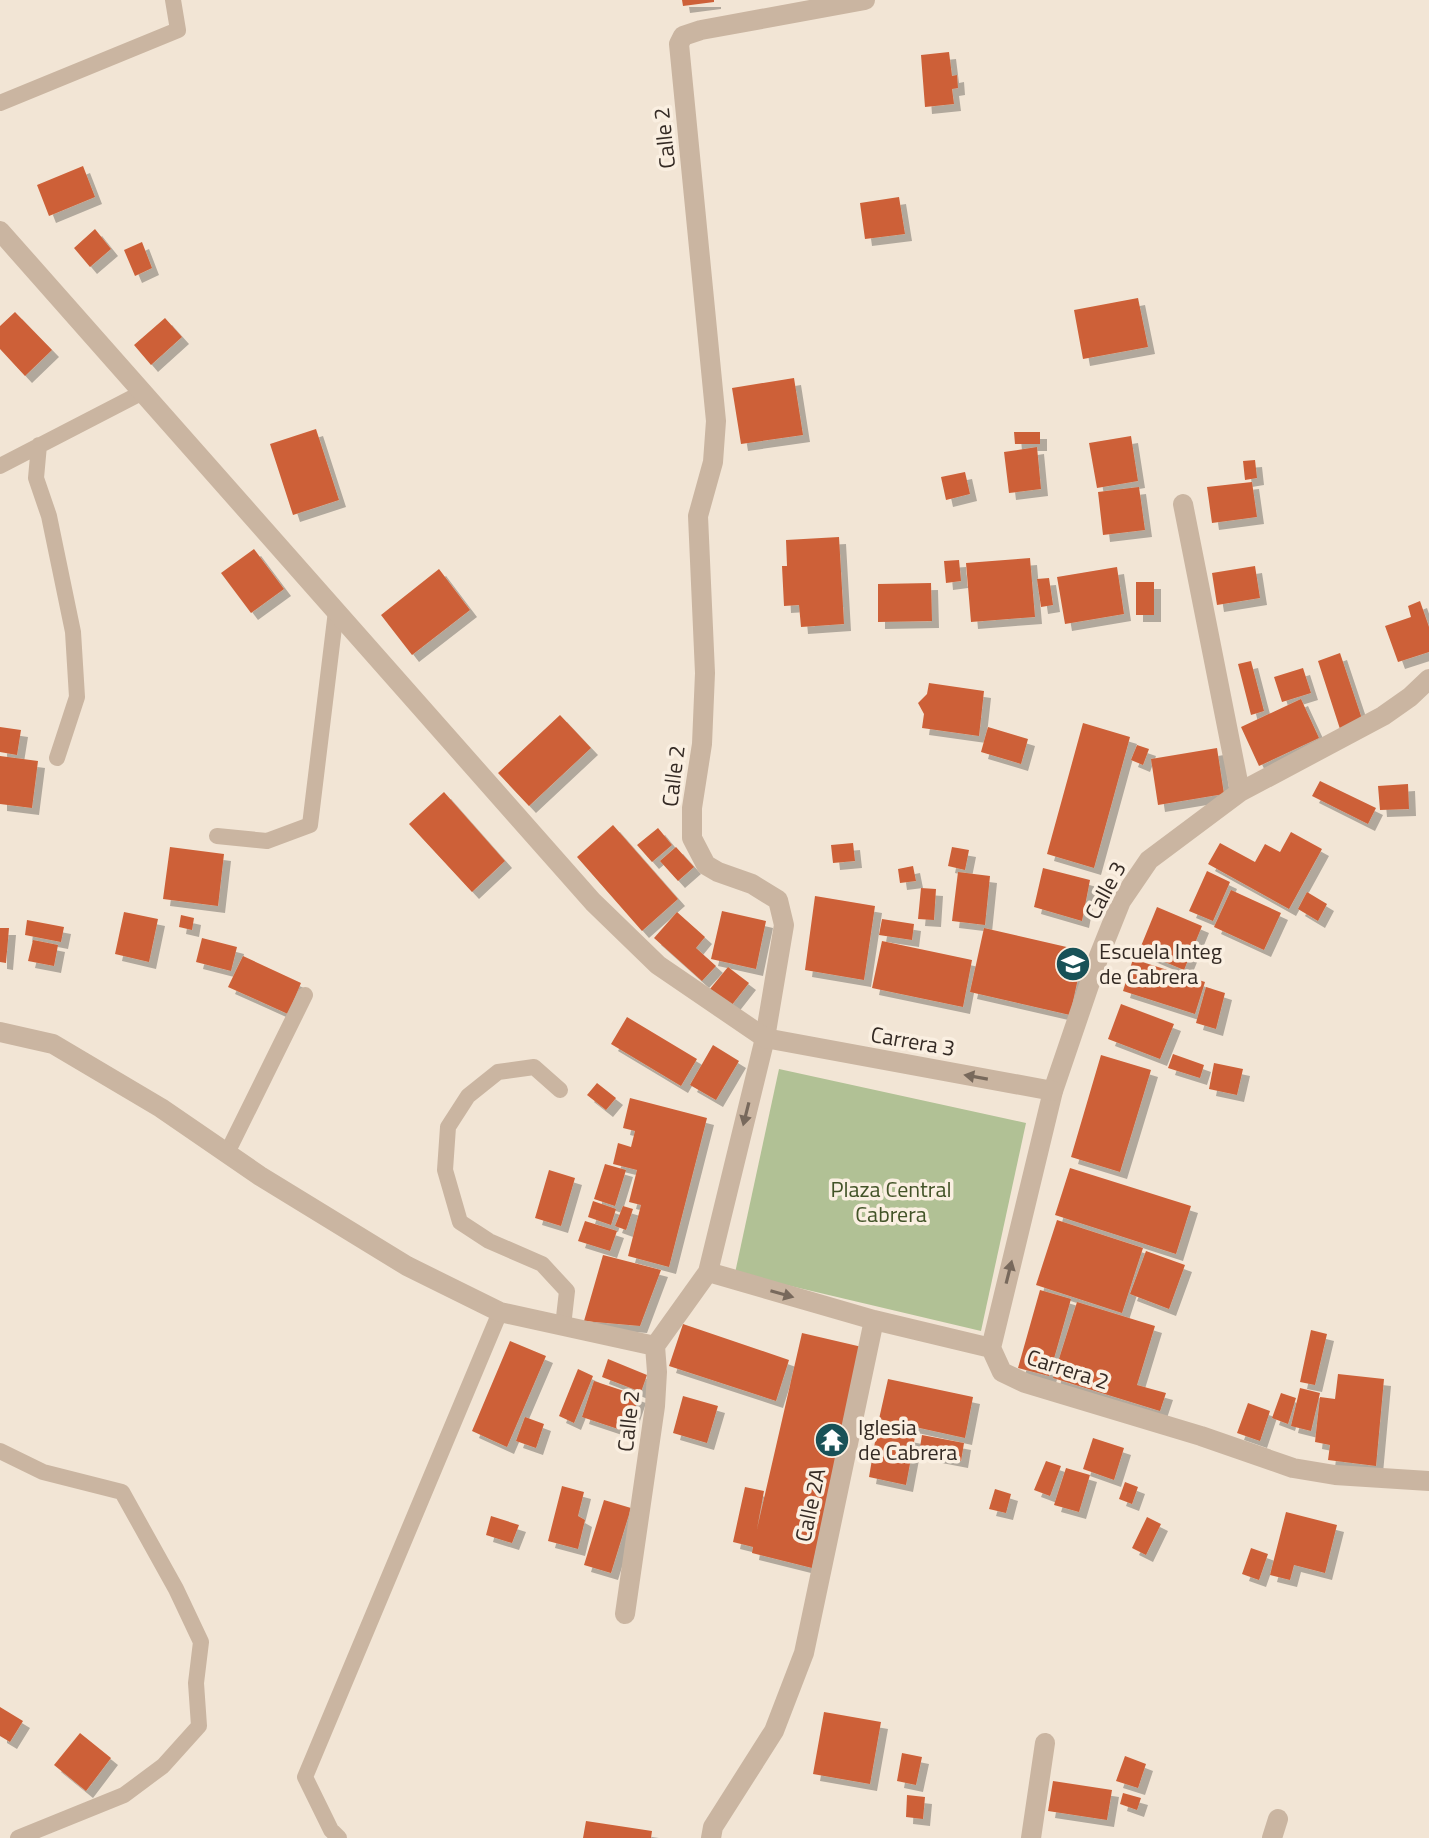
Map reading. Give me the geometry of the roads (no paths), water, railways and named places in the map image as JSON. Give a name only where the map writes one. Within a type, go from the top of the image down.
[{"type":"street","name":"Calle 2","points":[[625,1614],[655,1406],[655,1346],[708,1272],[765,1038],[784,925],[778,900],[752,884],[706,865],[692,838],[692,808],[702,744],[705,673],[698,516],[713,462],[716,421],[679,44],[683,36],[701,30],[865,0]]},
{"type":"street","points":[[0,231],[593,902],[658,965],[765,1038]]},
{"type":"street","points":[[1183,504],[1240,792]]},
{"type":"street","name":"Calle 3","points":[[991,1348],[1053,1091],[1121,901],[1149,860],[1240,792],[1383,716],[1429,679]]},
{"type":"street","points":[[0,1032],[53,1044],[161,1108],[407,1266],[500,1312],[655,1346]]},
{"type":"street","name":"Carrera 3","points":[[765,1038],[1053,1091]]},
{"type":"street","points":[[708,1272],[874,1320],[991,1348]]},
{"type":"street","name":"Calle 2A","points":[[711,1838],[713,1827],[774,1731],[804,1653],[874,1320]]},
{"type":"street","name":"Carrera 2","points":[[991,1348],[1002,1372],[1025,1383],[1201,1436],[1293,1468],[1335,1475],[1429,1481]]},
{"type":"street","points":[[1031,1838],[1045,1743]]},
{"type":"lane","points":[[0,103],[178,30],[173,0]]},
{"type":"lane","points":[[0,466],[143,392]]},
{"type":"lane","points":[[39,445],[36,478],[49,516],[73,632],[77,697],[57,758]]},
{"type":"lane","points":[[217,836],[267,841],[310,825],[336,611]]},
{"type":"lane","points":[[227,1153],[305,995]]},
{"type":"lane","points":[[560,1090],[534,1067],[498,1072],[468,1096],[448,1127],[445,1170],[460,1222],[489,1241],[542,1264],[567,1291],[563,1326]]},
{"type":"lane","points":[[339,1838],[331,1830],[305,1777],[500,1312]]},
{"type":"lane","points":[[0,1451],[43,1472],[122,1492],[176,1589],[201,1642],[196,1683],[199,1726],[163,1766],[124,1795],[18,1838]]},
{"type":"place","name":"Escuela Integ de Cabrera","points":[[1073,964]]},
{"type":"place","name":"Iglesia de Cabrera","points":[[832,1440]]},
{"type":"park label","name":"Plaza Central Cabrera","points":[[891,1202]]}]
